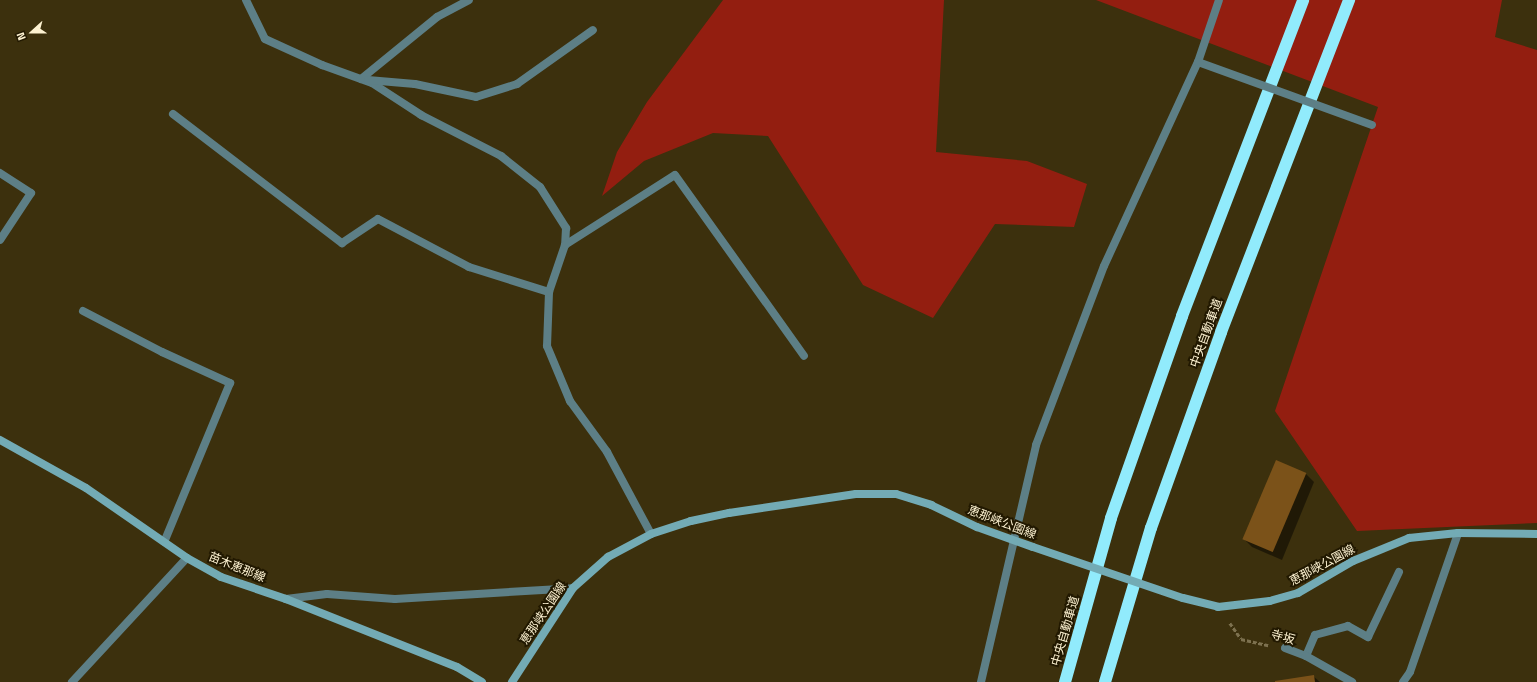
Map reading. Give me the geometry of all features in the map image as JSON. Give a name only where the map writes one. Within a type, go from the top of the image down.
[{"type":"highway","name":"中央自動車道","points":[[1064,682],[1122,488],[1182,316],[1303,0]]},
{"type":"highway","name":"中央自動車道","points":[[1105,682],[1151,528],[1215,347],[1349,0]]},
{"type":"main road","name":"苗木恵那線","points":[[0,440],[86,488],[187,558],[221,577],[286,599],[457,667],[482,682]]},
{"type":"main road","name":"恵那峡公園線","points":[[512,682],[573,588],[608,557],[651,534],[729,512],[856,494],[896,494],[931,505],[977,527],[1033,547],[1183,598],[1218,607],[1270,601],[1291,595],[1319,582],[1353,561],[1390,544],[1409,538],[1458,533],[1537,534]]},
{"type":"street","points":[[246,0],[265,39],[322,65],[372,83],[421,115],[501,156],[540,187],[566,228],[565,245],[549,292],[547,346],[570,401],[607,452],[651,534]]},
{"type":"street","points":[[361,79],[437,17],[469,0]]},
{"type":"street","points":[[981,682],[1036,445],[1104,266],[1198,62],[1220,0]]},
{"type":"street","points":[[361,79],[415,84],[476,96],[517,84],[592,30]]},
{"type":"street","points":[[1198,62],[1372,125]]},
{"type":"street","points":[[173,114],[342,243],[378,219],[469,267],[549,292]]},
{"type":"street","points":[[0,173],[31,193],[0,240]]},
{"type":"street","points":[[565,245],[675,175],[804,356]]},
{"type":"street","points":[[83,311],[162,352],[230,383],[164,542]]},
{"type":"street","points":[[1403,682],[1410,672],[1458,533]]},
{"type":"street","points":[[72,682],[187,558]]},
{"type":"street","points":[[1306,656],[1316,635],[1348,626],[1368,637],[1399,572]]},
{"type":"street","points":[[286,599],[327,594],[396,599],[573,588]]},
{"type":"street","name":"寺坂","points":[[1285,648],[1306,656],[1352,682]]},
{"type":"path","name":"寺坂","points":[[1218,607],[1241,639],[1285,648]]},
{"type":"shaded area","points":[[723,0],[944,0],[936,152],[1027,161],[1087,184],[1074,227],[995,224],[933,318],[863,285],[768,136],[713,133],[644,161],[602,196],[617,152],[647,102]]},
{"type":"shaded area","points":[[1096,0],[1502,0],[1495,37],[1537,50],[1537,523],[1357,531],[1275,411],[1378,107]]},
{"type":"building","points":[[1276,460],[1306,473],[1273,552],[1242,539]]},
{"type":"building","points":[[1314,675],[1315,682],[1275,682],[1275,681]]}]
